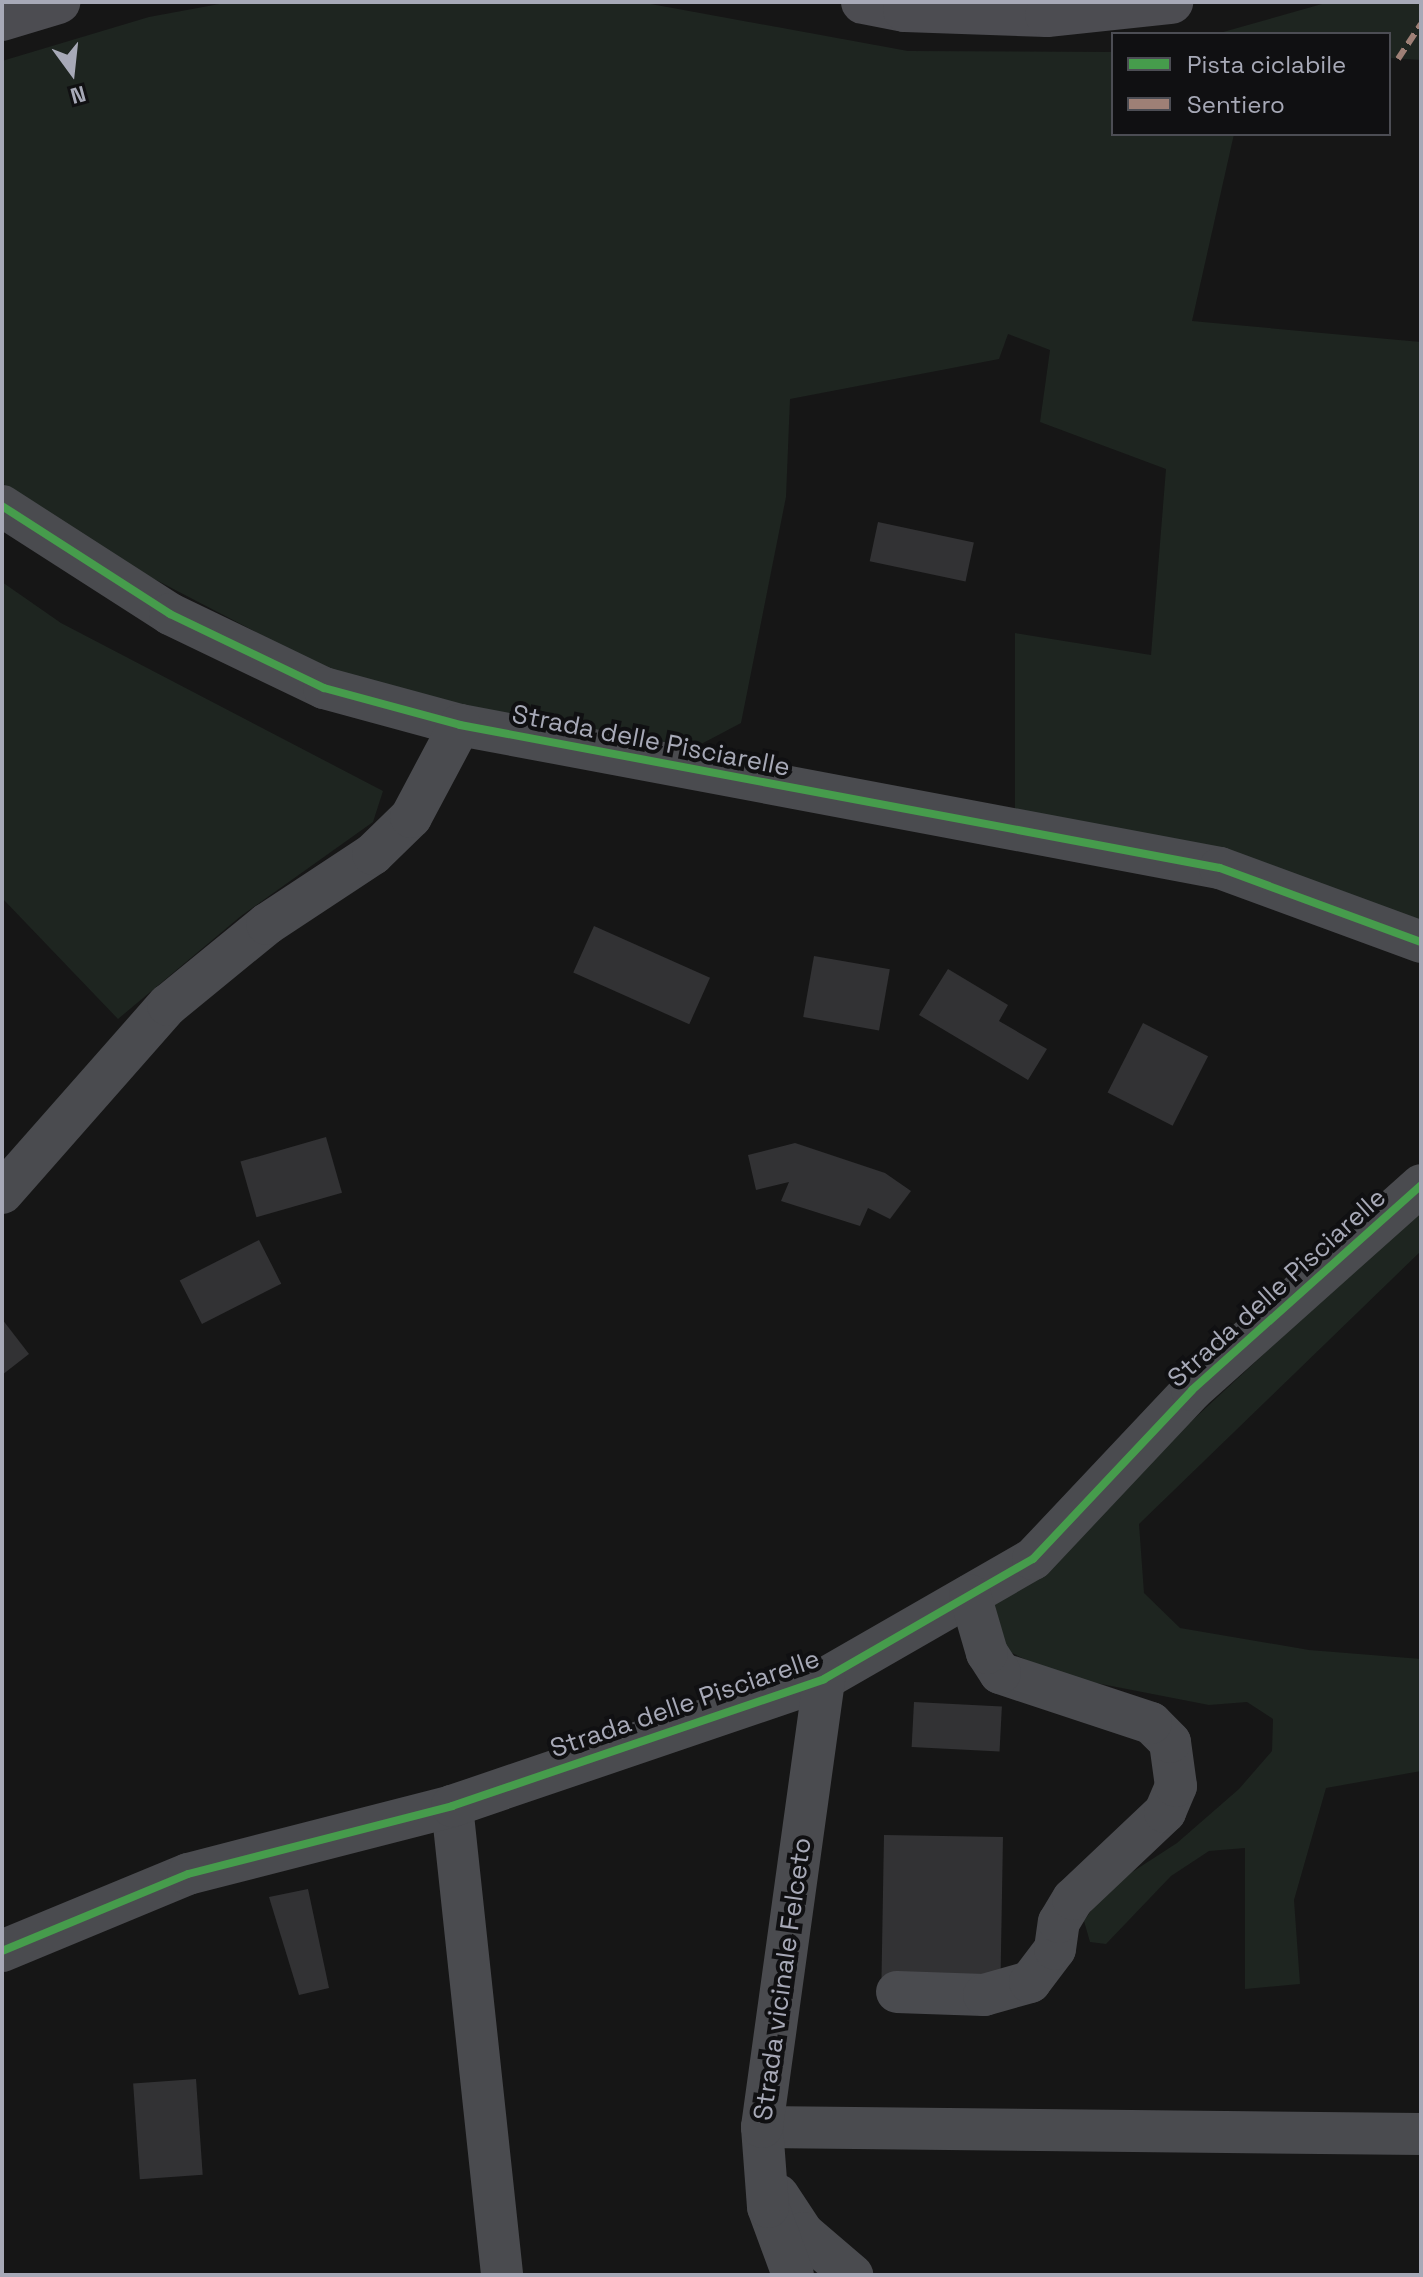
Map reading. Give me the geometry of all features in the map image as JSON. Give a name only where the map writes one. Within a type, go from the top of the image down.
[{"type":"main road","points":[[2,19],[58,2]]},
{"type":"main road","points":[[863,2],[905,10],[1047,15],[1171,2]]},
{"type":"street","name":"Strada delle Pisciarelle","points":[[2,506],[170,614],[324,688],[460,725],[1220,868],[1421,942]]},
{"type":"street","points":[[2,1193],[168,1005],[267,924],[373,854],[411,817],[460,725]]},
{"type":"street","name":"Strada delle Pisciarelle","points":[[2,1951],[188,1874],[452,1806],[824,1679],[1033,1559],[1192,1390],[1421,1185]]},
{"type":"street","points":[[897,1992],[984,1995],[1030,1982],[1055,1949],[1059,1922],[1073,1899],[1165,1812],[1176,1786],[1170,1742],[1151,1723],[1000,1673],[987,1653],[970,1595]]},
{"type":"street","name":"Strada vicinale Felceto","points":[[793,2275],[762,2171],[762,2127],[824,1679]]},
{"type":"street","points":[[452,1806],[502,2275]]},
{"type":"street","points":[[762,2127],[1421,2134]]},
{"type":"street","points":[[762,2171],[803,2233],[852,2275]]},
{"type":"shaded area","points":[[230,2],[640,2],[908,51],[1111,52],[1111,136],[1234,136],[1192,321],[1421,342],[1421,930],[1015,813],[1015,633],[1151,655],[1166,469],[1040,422],[1050,350],[1008,334],[999,359],[790,399],[786,497],[741,723],[688,751],[350,681],[135,569],[2,483],[2,61],[149,17]]},
{"type":"shaded area","points":[[1329,2],[1421,2],[1421,60],[1391,58],[1391,32],[1223,32]]},
{"type":"shaded area","points":[[2,582],[61,623],[383,791],[373,822],[241,916],[118,1019],[2,898]]},
{"type":"shaded area","points":[[1421,1208],[1421,1251],[1139,1524],[1144,1593],[1180,1628],[1309,1650],[1421,1659],[1421,1771],[1326,1788],[1294,1900],[1300,1984],[1245,1989],[1245,1848],[1209,1851],[1171,1876],[1106,1944],[1090,1942],[1084,1921],[1106,1889],[1177,1843],[1239,1789],[1272,1751],[1273,1719],[1247,1702],[1209,1705],[1060,1676],[1010,1652],[980,1602],[1168,1443]]},
{"type":"building","points":[[878,522],[974,542],[966,582],[870,561]]},
{"type":"building","points":[[594,926],[710,978],[689,1024],[573,973]]},
{"type":"building","points":[[814,956],[890,969],[879,1030],[803,1017]]},
{"type":"building","points":[[948,969],[1008,1005],[999,1021],[1047,1049],[1028,1080],[919,1015]]},
{"type":"building","points":[[1143,1023],[1208,1056],[1173,1126],[1108,1092]]},
{"type":"building","points":[[326,1137],[342,1193],[256,1217],[240,1162]]},
{"type":"building","points":[[795,1143],[885,1173],[911,1191],[890,1219],[868,1208],[860,1226],[781,1201],[789,1182],[756,1190],[748,1155]]},
{"type":"building","points":[[259,1240],[281,1284],[202,1324],[180,1280]]},
{"type":"building","points":[[2,1319],[29,1354],[2,1375]]},
{"type":"building","points":[[914,1702],[1002,1707],[1000,1752],[912,1747]]},
{"type":"building","points":[[884,1835],[1003,1837],[1000,1980],[882,1978]]},
{"type":"building","points":[[308,1889],[329,1988],[299,1995],[269,1897]]},
{"type":"building","points":[[196,2079],[203,2175],[140,2179],[133,2083]]},
{"type":"marked path","points":[[1398,59],[1421,24]]},
{"type":"cycle path","points":[[2,506],[170,614],[324,688],[460,725],[1220,868],[1421,942]]},
{"type":"cycle path","points":[[2,1951],[188,1874],[452,1806],[824,1679],[1033,1559],[1192,1390],[1421,1185]]}]
